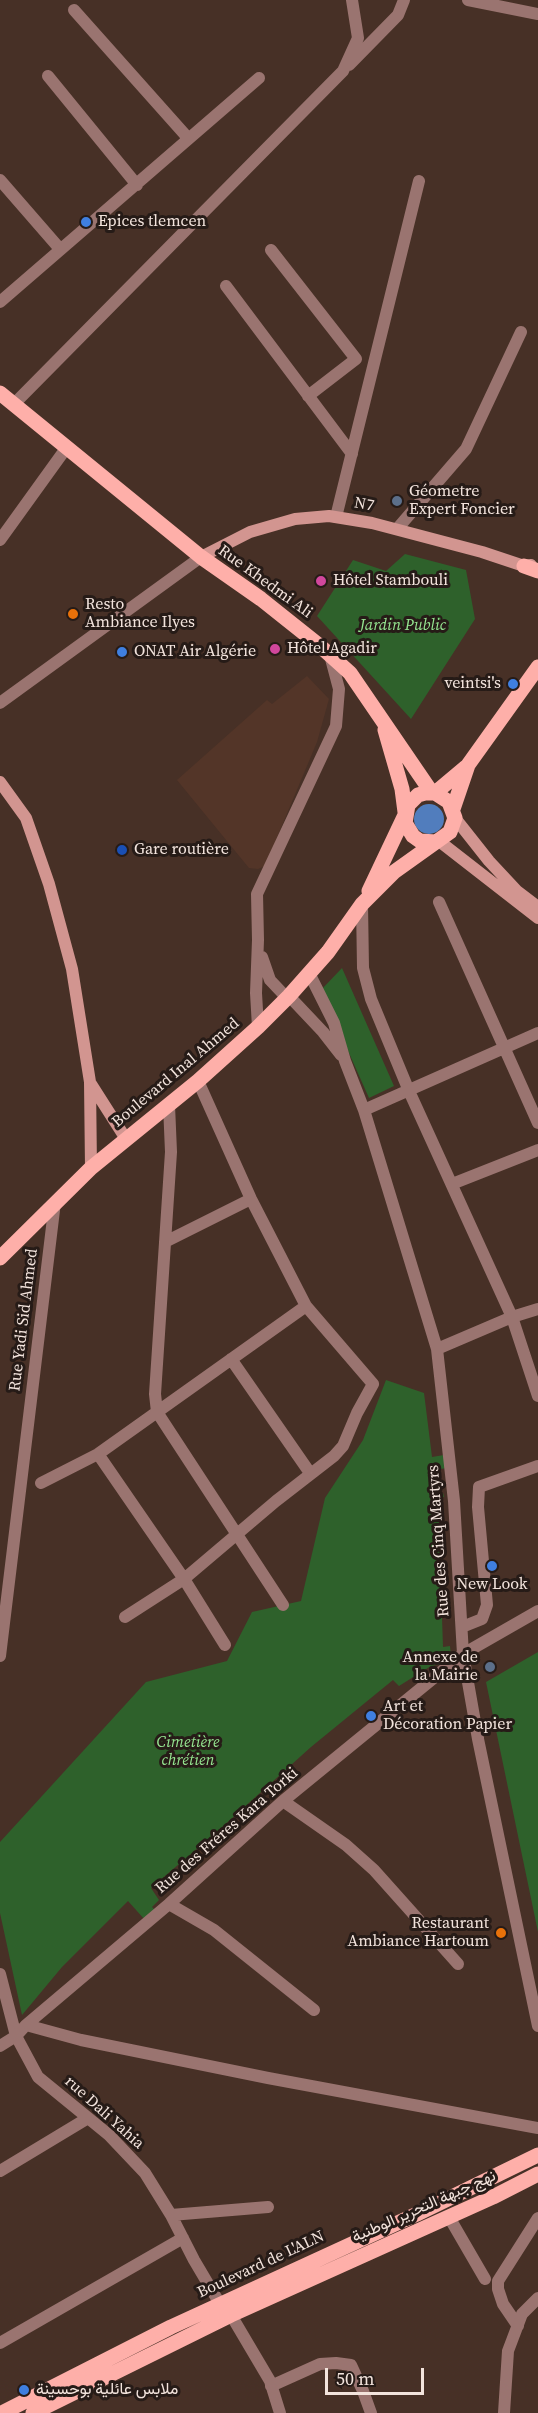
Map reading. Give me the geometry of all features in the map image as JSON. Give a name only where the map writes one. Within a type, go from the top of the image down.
[{"type":"main road","name":"Rue Khedmi Ali","points":[[0,393],[201,557],[261,599],[350,673],[434,793]]},
{"type":"main road","name":"N7","points":[[201,557],[250,532],[295,519],[336,517],[397,530],[535,567]]},
{"type":"main road","points":[[434,793],[468,765],[538,668]]},
{"type":"main road","name":"Rue Khedmi Ali","points":[[380,716],[402,789],[405,813]]},
{"type":"main road","points":[[362,904],[394,872],[450,832],[468,765]]},
{"type":"main road","points":[[0,782],[26,818],[49,884],[72,969],[90,1082],[92,1168]]},
{"type":"main road","points":[[362,904],[412,799],[425,793],[434,793],[443,796],[489,861],[517,891],[538,907]]},
{"type":"main road","points":[[405,813],[405,823],[413,836],[420,841],[437,841],[538,918]]},
{"type":"main road","name":"Boulevard Inal Ahmed","points":[[0,1258],[92,1168],[198,1081],[258,1027],[309,973],[362,904]]},
{"type":"main road","points":[[90,1082],[126,1139]]},
{"type":"main road","name":"Boulevard de L'ALN","points":[[2,2413],[220,2304],[417,2214],[538,2155]]},
{"type":"main road","name":"نهج جبهة التحرير الوطنية","points":[[33,2413],[231,2315],[449,2217],[538,2174]]},
{"type":"street","points":[[343,71],[358,38],[352,0]]},
{"type":"street","points":[[14,404],[398,15],[404,0]]},
{"type":"street","points":[[468,0],[538,14]]},
{"type":"street","points":[[74,9],[188,138]]},
{"type":"street","points":[[48,76],[136,185]]},
{"type":"street","points":[[0,302],[259,78]]},
{"type":"street","points":[[0,180],[60,249]]},
{"type":"street","points":[[336,517],[419,181]]},
{"type":"street","points":[[271,250],[356,360],[374,364]]},
{"type":"street","points":[[226,286],[352,454]]},
{"type":"street","points":[[397,530],[466,449],[521,332]]},
{"type":"street","points":[[308,396],[356,360]]},
{"type":"street","points":[[0,540],[67,447]]},
{"type":"street","points":[[0,703],[201,557]]},
{"type":"street","points":[[258,1027],[257,894],[336,726],[339,689],[330,655]]},
{"type":"street","points":[[439,903],[502,1048],[538,1123]]},
{"type":"street","points":[[362,904],[363,968],[367,988],[409,1091],[512,1317],[538,1396]]},
{"type":"street","points":[[258,940],[267,975],[274,986],[316,1024],[345,1061]]},
{"type":"street","points":[[309,973],[334,1023],[345,1061]]},
{"type":"street","points":[[364,1110],[538,1033]]},
{"type":"street","name":"Rue des Cinq Martyrs","points":[[345,1061],[364,1110],[437,1349],[454,1501],[463,1654],[538,2026]]},
{"type":"street","points":[[125,1617],[184,1579],[310,1473],[334,1456],[343,1446],[373,1384],[306,1306],[251,1198],[198,1081]]},
{"type":"street","points":[[169,1105],[171,1152],[154,1394],[157,1412],[283,1605]]},
{"type":"street","points":[[452,1184],[538,1150]]},
{"type":"street","points":[[165,1242],[251,1198]]},
{"type":"street","name":"Rue Yadi Sid Ahmed","points":[[0,1656],[56,1202]]},
{"type":"street","points":[[41,1483],[98,1455],[306,1306]]},
{"type":"street","points":[[437,1349],[512,1317],[538,1309]]},
{"type":"street","points":[[231,1359],[310,1473]]},
{"type":"street","points":[[98,1455],[184,1579],[225,1645]]},
{"type":"street","points":[[462,1627],[482,1619],[487,1605],[478,1507],[479,1487],[538,1466]]},
{"type":"street","name":"Rue des Fréres Kara Torki","points":[[0,2046],[16,2036],[169,1904],[283,1801],[463,1654],[538,1611]]},
{"type":"street","points":[[283,1801],[346,1845],[374,1870],[458,1964]]},
{"type":"street","points":[[169,1904],[214,1930],[314,2010]]},
{"type":"street","name":"rue Dali Yahia","points":[[0,1974],[16,2036],[38,2077],[109,2135],[145,2173],[220,2304],[231,2315],[271,2386],[280,2413]]},
{"type":"street","points":[[26,2025],[81,2040],[256,2076],[538,2128]]},
{"type":"street","points":[[0,2171],[88,2118]]},
{"type":"street","points":[[171,2215],[268,2207]]},
{"type":"street","points":[[449,2217],[485,2279]]},
{"type":"street","points":[[518,2326],[503,2304],[498,2281],[538,2218]]},
{"type":"street","points":[[0,2343],[183,2238]]},
{"type":"street","points":[[504,2413],[508,2351],[522,2314],[538,2298]]},
{"type":"street","points":[[271,2386],[320,2364],[336,2363],[351,2366],[371,2413]]},
{"type":"shaded area","points":[[307,676],[329,699],[317,742],[265,866],[258,869],[249,868],[177,780],[267,700],[272,704]]},
{"type":"green space","name":"Jardin Public","points":[[405,554],[466,570],[475,619],[411,719],[317,616],[353,560],[386,571]]},
{"type":"green space","points":[[342,968],[394,1086],[369,1098],[321,990]]},
{"type":"green space","name":"Cimetière chrétien","points":[[386,1380],[424,1393],[432,1457],[444,1455],[447,1468],[434,1470],[437,1493],[443,1493],[444,1497],[438,1498],[443,1647],[450,1646],[451,1657],[441,1664],[431,1666],[399,1686],[393,1680],[311,1747],[151,1888],[159,1900],[152,1907],[156,1911],[145,1920],[128,1901],[62,1967],[22,2015],[0,1913],[0,1842],[146,1682],[227,1661],[252,1612],[301,1601],[325,1498],[363,1440]]},
{"type":"green space","points":[[538,1652],[538,1932],[486,1682]]},
{"type":"water","points":[[429,804],[440,808],[444,819],[440,830],[429,834],[418,830],[414,819],[418,808]]},
{"type":"place","name":"Epices tlemcen","points":[[86,222]]},
{"type":"place","name":"Géometre Expert Foncier","points":[[397,501]]},
{"type":"place","name":"Hôtel Stambouli","points":[[321,581]]},
{"type":"place","name":"Resto Ambiance Ilyes","points":[[73,614]]},
{"type":"place","name":"Hôtel Agadir","points":[[275,649]]},
{"type":"place","name":"ONAT Air Algérie","points":[[122,652]]},
{"type":"place","name":"veintsi's","points":[[513,684]]},
{"type":"place","name":"Gare routière","points":[[122,850]]},
{"type":"place","name":"New Look","points":[[492,1566]]},
{"type":"place","name":"Annexe de la Mairie","points":[[490,1667]]},
{"type":"place","name":"Art et Décoration Papier","points":[[371,1716]]},
{"type":"place","name":"Restaurant Ambiance Hartoum","points":[[501,1933]]},
{"type":"place","name":"ملابس عائلية بوحسينة","points":[[24,2390]]}]
